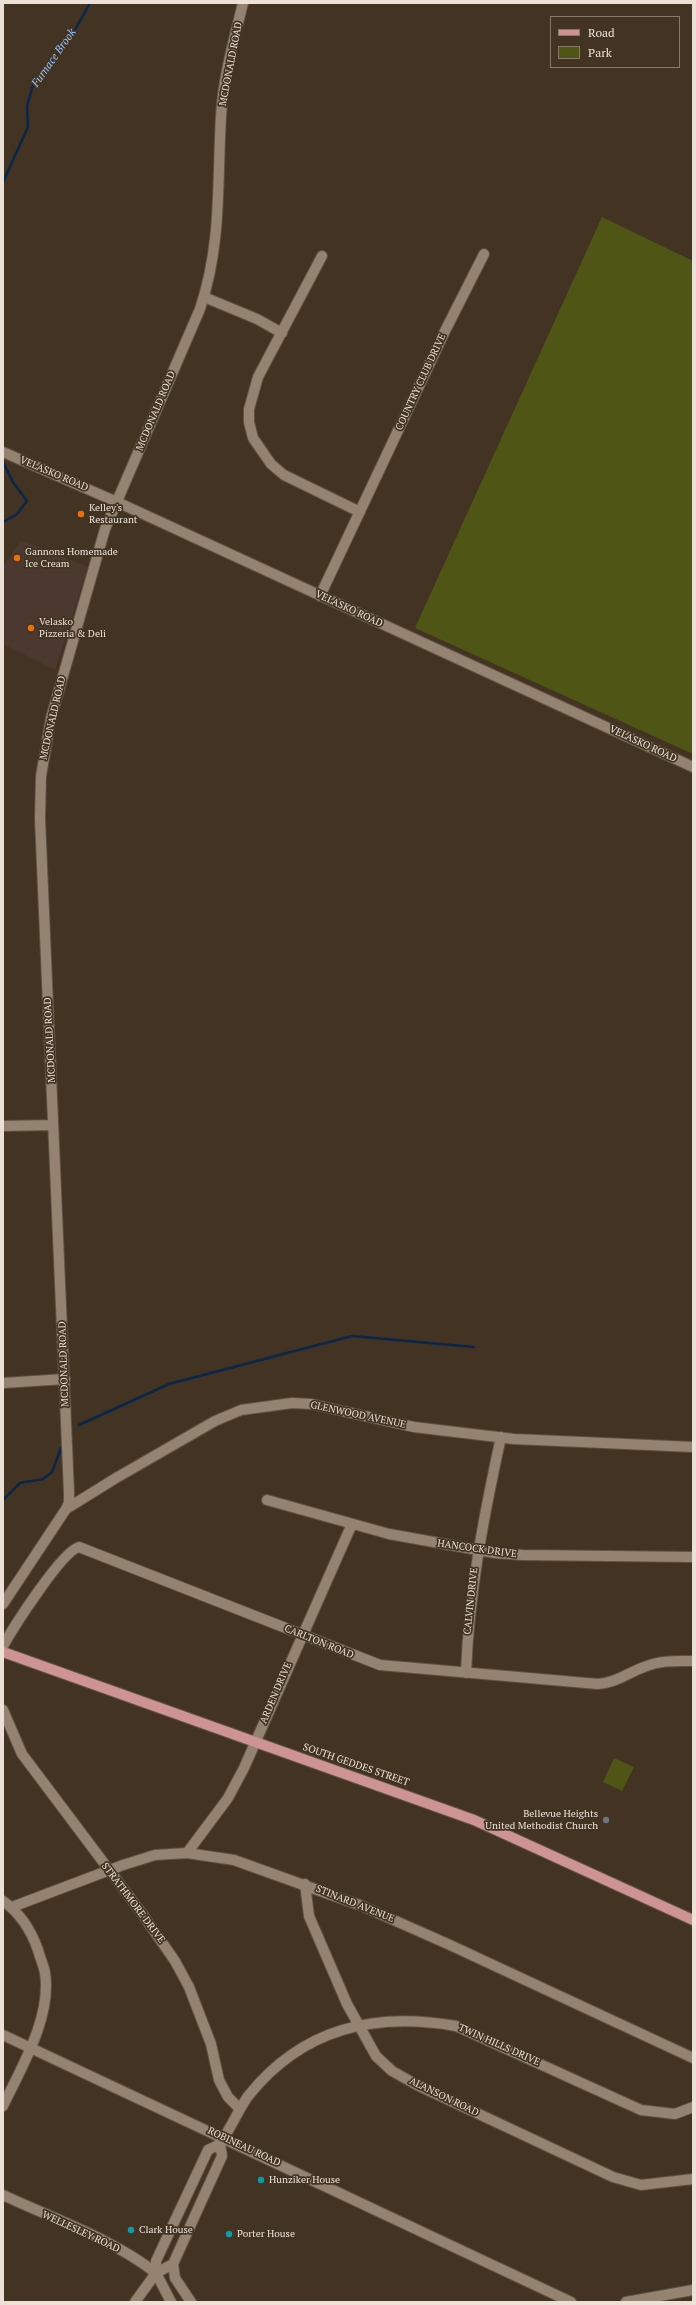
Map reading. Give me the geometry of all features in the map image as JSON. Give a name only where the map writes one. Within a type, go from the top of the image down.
[{"type":"main road","name":"SOUTH GEDDES STREET","points":[[3,1652],[474,1820],[693,1920]]},
{"type":"street","name":"MCDONALD ROAD","points":[[66,1509],[69,1503],[69,1492],[40,819],[41,776],[51,718],[68,653],[105,529],[204,297],[214,261],[224,91],[243,3]]},
{"type":"street","name":"COUNTRY CLUB DRIVE","points":[[320,596],[445,331],[484,254]]},
{"type":"street","points":[[322,256],[258,377],[252,393],[249,409],[249,422],[254,438],[271,464],[284,475],[360,512]]},
{"type":"street","points":[[204,297],[257,319],[282,333]]},
{"type":"street","name":"VELASKO ROAD","points":[[3,452],[117,502],[693,767]]},
{"type":"street","points":[[3,1126],[53,1125]]},
{"type":"street","points":[[3,1383],[65,1379]]},
{"type":"street","name":"GLENWOOD AVENUE","points":[[3,1604],[66,1509],[214,1421],[241,1410],[292,1402],[311,1404],[414,1427],[501,1437],[566,1442],[693,1447]]},
{"type":"street","name":"CALVIN DRIVE","points":[[466,1673],[467,1637],[477,1550],[501,1437]]},
{"type":"street","name":"HANCOCK DRIVE","points":[[267,1500],[389,1534],[477,1550],[523,1555],[693,1557]]},
{"type":"street","name":"ARDEN DRIVE","points":[[187,1854],[228,1798],[256,1742],[301,1635],[352,1524]]},
{"type":"street","name":"CARLTON ROAD","points":[[3,1646],[39,1592],[65,1558],[72,1551],[79,1548],[380,1665],[598,1684],[607,1683],[644,1666],[665,1660],[693,1661]]},
{"type":"street","name":"STRATHMORE DRIVE","points":[[3,1710],[22,1754],[108,1871],[143,1915],[186,1980],[211,2044],[219,2080],[228,2097],[239,2108]]},
{"type":"street","name":"STINARD AVENUE","points":[[12,1907],[108,1871],[155,1856],[187,1854],[234,1860],[305,1884],[450,1945],[693,2058]]},
{"type":"street","name":"ALANSON ROAD","points":[[305,1884],[309,1916],[347,2004],[376,2056],[392,2071],[417,2085],[613,2177],[641,2185],[693,2180]]},
{"type":"street","points":[[3,1901],[18,1913],[34,1940],[46,1973],[44,2011],[30,2048],[3,2106]]},
{"type":"street","name":"TWIN HILLS DRIVE","points":[[222,2140],[239,2108],[271,2073],[294,2054],[321,2038],[359,2025],[397,2020],[428,2021],[456,2026],[642,2110],[670,2114],[692,2111]]},
{"type":"street","name":"ROBINEAU ROAD","points":[[3,2035],[222,2140],[571,2302]]},
{"type":"street","points":[[191,2302],[175,2278],[173,2264],[222,2156],[222,2140]]},
{"type":"street","points":[[171,2302],[156,2273],[156,2260],[208,2150],[222,2140]]},
{"type":"street","name":"WELLESLEY ROAD","points":[[3,2195],[110,2244],[141,2262],[156,2273]]},
{"type":"street","points":[[135,2302],[156,2273],[173,2264]]},
{"type":"street","points":[[626,2302],[693,2290]]},
{"type":"shaded area","points":[[21,540],[88,567],[55,670],[3,644],[3,567]]},
{"type":"green space","points":[[602,217],[693,261],[693,754],[415,628]]},
{"type":"green space","points":[[614,1758],[634,1767],[622,1791],[603,1782]]},
{"type":"waterway","name":"Furnace Brook","points":[[3,182],[28,127],[27,106],[33,85],[68,42],[90,3]]},
{"type":"waterway","name":"Furnace Brook","points":[[3,462],[13,482],[27,501],[17,514],[3,522]]},
{"type":"waterway","points":[[79,1425],[169,1384],[352,1336],[474,1347]]},
{"type":"waterway","points":[[3,1500],[20,1483],[43,1479],[52,1472],[61,1448]]},
{"type":"place","name":"Kelley's Restaurant","points":[[81,514]]},
{"type":"place","name":"Gannons Homemade Ice Cream","points":[[17,558]]},
{"type":"place","name":"Velasko Pizzeria & Deli","points":[[31,628]]},
{"type":"place","name":"Bellevue Heights United Methodist Church","points":[[606,1820]]},
{"type":"place","name":"Hunziker House","points":[[261,2180]]},
{"type":"place","name":"Clark House","points":[[131,2230]]},
{"type":"place","name":"Porter House","points":[[229,2234]]}]
